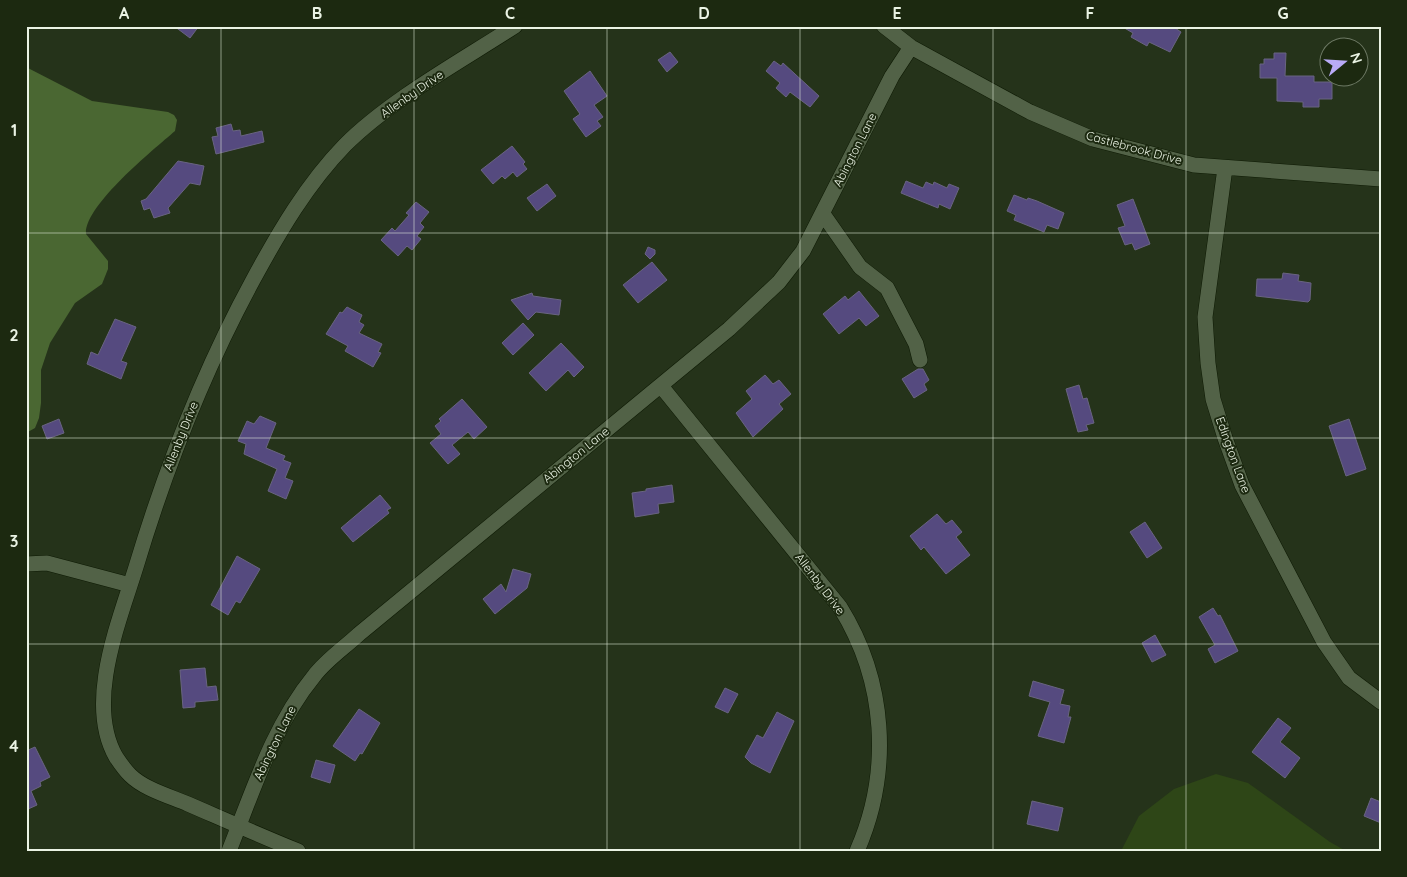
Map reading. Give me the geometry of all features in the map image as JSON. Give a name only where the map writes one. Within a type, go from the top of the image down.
[{"type":"street","name":"Allenby Drive","points":[[298,851],[156,790],[131,776],[117,758],[107,737],[103,716],[110,654],[160,490],[184,424],[223,336],[266,256],[305,191],[345,146],[369,124],[451,66],[515,26]]},
{"type":"street","name":"Castlebrook Drive","points":[[884,26],[912,47],[1030,112],[1093,139],[1194,165],[1381,179]]},
{"type":"street","name":"Abington Lane","points":[[230,851],[256,781],[290,709],[314,675],[366,628],[729,329],[779,282],[803,251],[892,76],[912,47]]},
{"type":"street","name":"Edington Lane","points":[[1225,168],[1205,317],[1208,363],[1213,398],[1242,485],[1324,642],[1349,678],[1381,702]]},
{"type":"street","points":[[823,214],[860,267],[887,288],[916,344],[920,360]]},
{"type":"street","name":"Allenby Drive","points":[[661,386],[840,607],[862,649],[876,697],[880,720],[880,755],[876,793],[866,830],[857,851]]},
{"type":"street","points":[[26,564],[47,563],[130,585]]},
{"type":"shaded area","points":[[26,67],[92,101],[168,112],[174,115],[177,120],[175,131],[107,194],[88,222],[86,234],[108,261],[108,269],[102,284],[75,303],[50,343],[41,370],[39,418],[35,428],[26,433]]},
{"type":"shaded area","points":[[1216,774],[1248,783],[1330,842],[1346,851],[1121,851],[1139,816],[1174,789]]},
{"type":"building","points":[[174,26],[199,26],[190,38]]},
{"type":"building","points":[[1121,26],[1172,26],[1181,32],[1170,52],[1149,42],[1147,46],[1131,37],[1133,33]]},
{"type":"building","points":[[670,52],[678,62],[667,72],[658,60]]},
{"type":"building","points":[[1274,53],[1286,53],[1285,76],[1314,76],[1314,82],[1320,82],[1320,88],[1332,88],[1332,99],[1319,99],[1319,107],[1303,107],[1303,102],[1277,101],[1277,78],[1260,78],[1260,64],[1264,64],[1264,59],[1274,59]]},
{"type":"building","points":[[774,61],[781,66],[783,63],[819,96],[810,107],[790,92],[786,97],[776,88],[780,83],[766,71]]},
{"type":"building","points":[[590,71],[607,96],[594,105],[603,117],[597,121],[601,126],[586,137],[573,119],[580,114],[564,91]]},
{"type":"building","points":[[231,124],[233,131],[240,130],[241,136],[262,131],[264,142],[216,154],[212,137],[218,136],[216,128]]},
{"type":"building","points":[[512,146],[525,162],[523,164],[527,169],[517,177],[513,172],[505,179],[502,176],[493,184],[481,170]]},
{"type":"building","points":[[178,161],[204,166],[200,185],[190,183],[168,208],[170,213],[154,218],[150,208],[144,210],[141,201],[146,199]]},
{"type":"building","points":[[906,181],[923,188],[926,182],[933,185],[934,182],[947,188],[949,184],[959,188],[950,209],[939,204],[938,208],[901,193]]},
{"type":"building","points":[[547,184],[556,196],[537,211],[527,198]]},
{"type":"building","points":[[1014,195],[1027,200],[1028,198],[1037,201],[1064,213],[1058,229],[1047,225],[1044,232],[1014,220],[1016,215],[1007,211]]},
{"type":"building","points":[[1133,199],[1150,244],[1135,250],[1132,243],[1125,245],[1118,228],[1125,226],[1117,205]]},
{"type":"building","points":[[416,202],[429,212],[420,223],[424,227],[417,236],[421,239],[412,250],[407,246],[398,256],[381,240],[392,228],[395,231],[409,215],[406,213]]},
{"type":"building","points":[[648,247],[655,250],[655,254],[650,259],[645,254]]},
{"type":"building","points":[[652,262],[667,280],[638,303],[623,285]]},
{"type":"building","points":[[1283,273],[1299,275],[1298,281],[1311,283],[1310,300],[1308,302],[1256,296],[1257,279],[1282,279]]},
{"type":"building","points":[[859,291],[879,316],[866,326],[859,318],[839,334],[823,314],[845,296],[848,300]]},
{"type":"building","points":[[532,293],[533,296],[561,300],[559,315],[536,312],[528,320],[511,300]]},
{"type":"building","points":[[347,307],[362,315],[359,322],[364,325],[359,333],[382,344],[378,352],[381,353],[373,367],[345,351],[348,346],[326,334],[340,312],[342,313]]},
{"type":"building","points":[[115,319],[136,327],[121,361],[127,363],[121,379],[87,364],[91,352],[98,355]]},
{"type":"building","points":[[523,323],[534,335],[513,355],[502,343]]},
{"type":"building","points":[[561,343],[584,367],[574,377],[568,370],[546,391],[529,373]]},
{"type":"building","points":[[918,369],[923,369],[929,380],[924,384],[927,390],[914,398],[902,379]]},
{"type":"building","points":[[765,375],[773,384],[779,380],[791,394],[779,404],[783,409],[753,437],[736,413],[752,399],[746,391]]},
{"type":"building","points":[[1079,385],[1083,399],[1087,398],[1094,423],[1086,425],[1088,430],[1078,432],[1066,389]]},
{"type":"building","points":[[462,399],[487,427],[474,439],[468,432],[452,445],[460,454],[448,464],[430,443],[441,434],[435,426],[441,421],[439,419]]},
{"type":"building","points":[[260,416],[276,423],[266,448],[285,456],[283,460],[291,463],[285,478],[293,481],[286,499],[268,491],[277,469],[244,454],[246,444],[238,441],[247,421],[254,424]]},
{"type":"building","points":[[59,419],[64,433],[47,439],[42,426]]},
{"type":"building","points":[[1349,419],[1366,469],[1346,476],[1329,426]]},
{"type":"building","points":[[672,485],[674,502],[658,504],[659,513],[635,517],[632,493]]},
{"type":"building","points":[[380,495],[391,508],[387,510],[389,513],[353,542],[341,528]]},
{"type":"building","points":[[937,514],[946,524],[952,520],[962,532],[956,537],[970,555],[946,574],[924,547],[921,550],[910,536]]},
{"type":"building","points":[[1145,522],[1162,548],[1147,558],[1130,532]]},
{"type":"building","points":[[237,556],[260,569],[240,603],[236,601],[228,615],[211,605]]},
{"type":"building","points":[[513,569],[531,574],[527,588],[495,614],[483,599],[501,584],[506,592]]},
{"type":"building","points":[[1213,608],[1218,616],[1220,615],[1238,651],[1215,663],[1208,649],[1215,645],[1199,617]]},
{"type":"building","points":[[1155,635],[1166,655],[1152,662],[1142,643]]},
{"type":"building","points":[[205,668],[207,687],[216,686],[218,700],[195,702],[195,707],[183,708],[180,670]]},
{"type":"building","points":[[1033,681],[1064,690],[1060,704],[1070,706],[1068,717],[1071,717],[1064,743],[1038,736],[1050,702],[1029,696]]},
{"type":"building","points":[[725,688],[738,694],[728,713],[715,707]]},
{"type":"building","points":[[359,709],[380,723],[362,754],[360,753],[355,761],[333,746]]},
{"type":"building","points":[[777,712],[794,721],[770,773],[751,763],[745,757],[757,735],[763,738]]},
{"type":"building","points":[[1278,718],[1291,728],[1280,742],[1300,758],[1285,778],[1252,752]]},
{"type":"building","points":[[35,747],[50,777],[40,782],[41,786],[31,791],[37,805],[26,810],[26,751]]},
{"type":"building","points":[[316,760],[335,765],[330,783],[311,777]]},
{"type":"building","points":[[1371,798],[1381,802],[1381,823],[1364,816]]},
{"type":"building","points":[[1032,801],[1063,808],[1058,831],[1027,824]]}]
